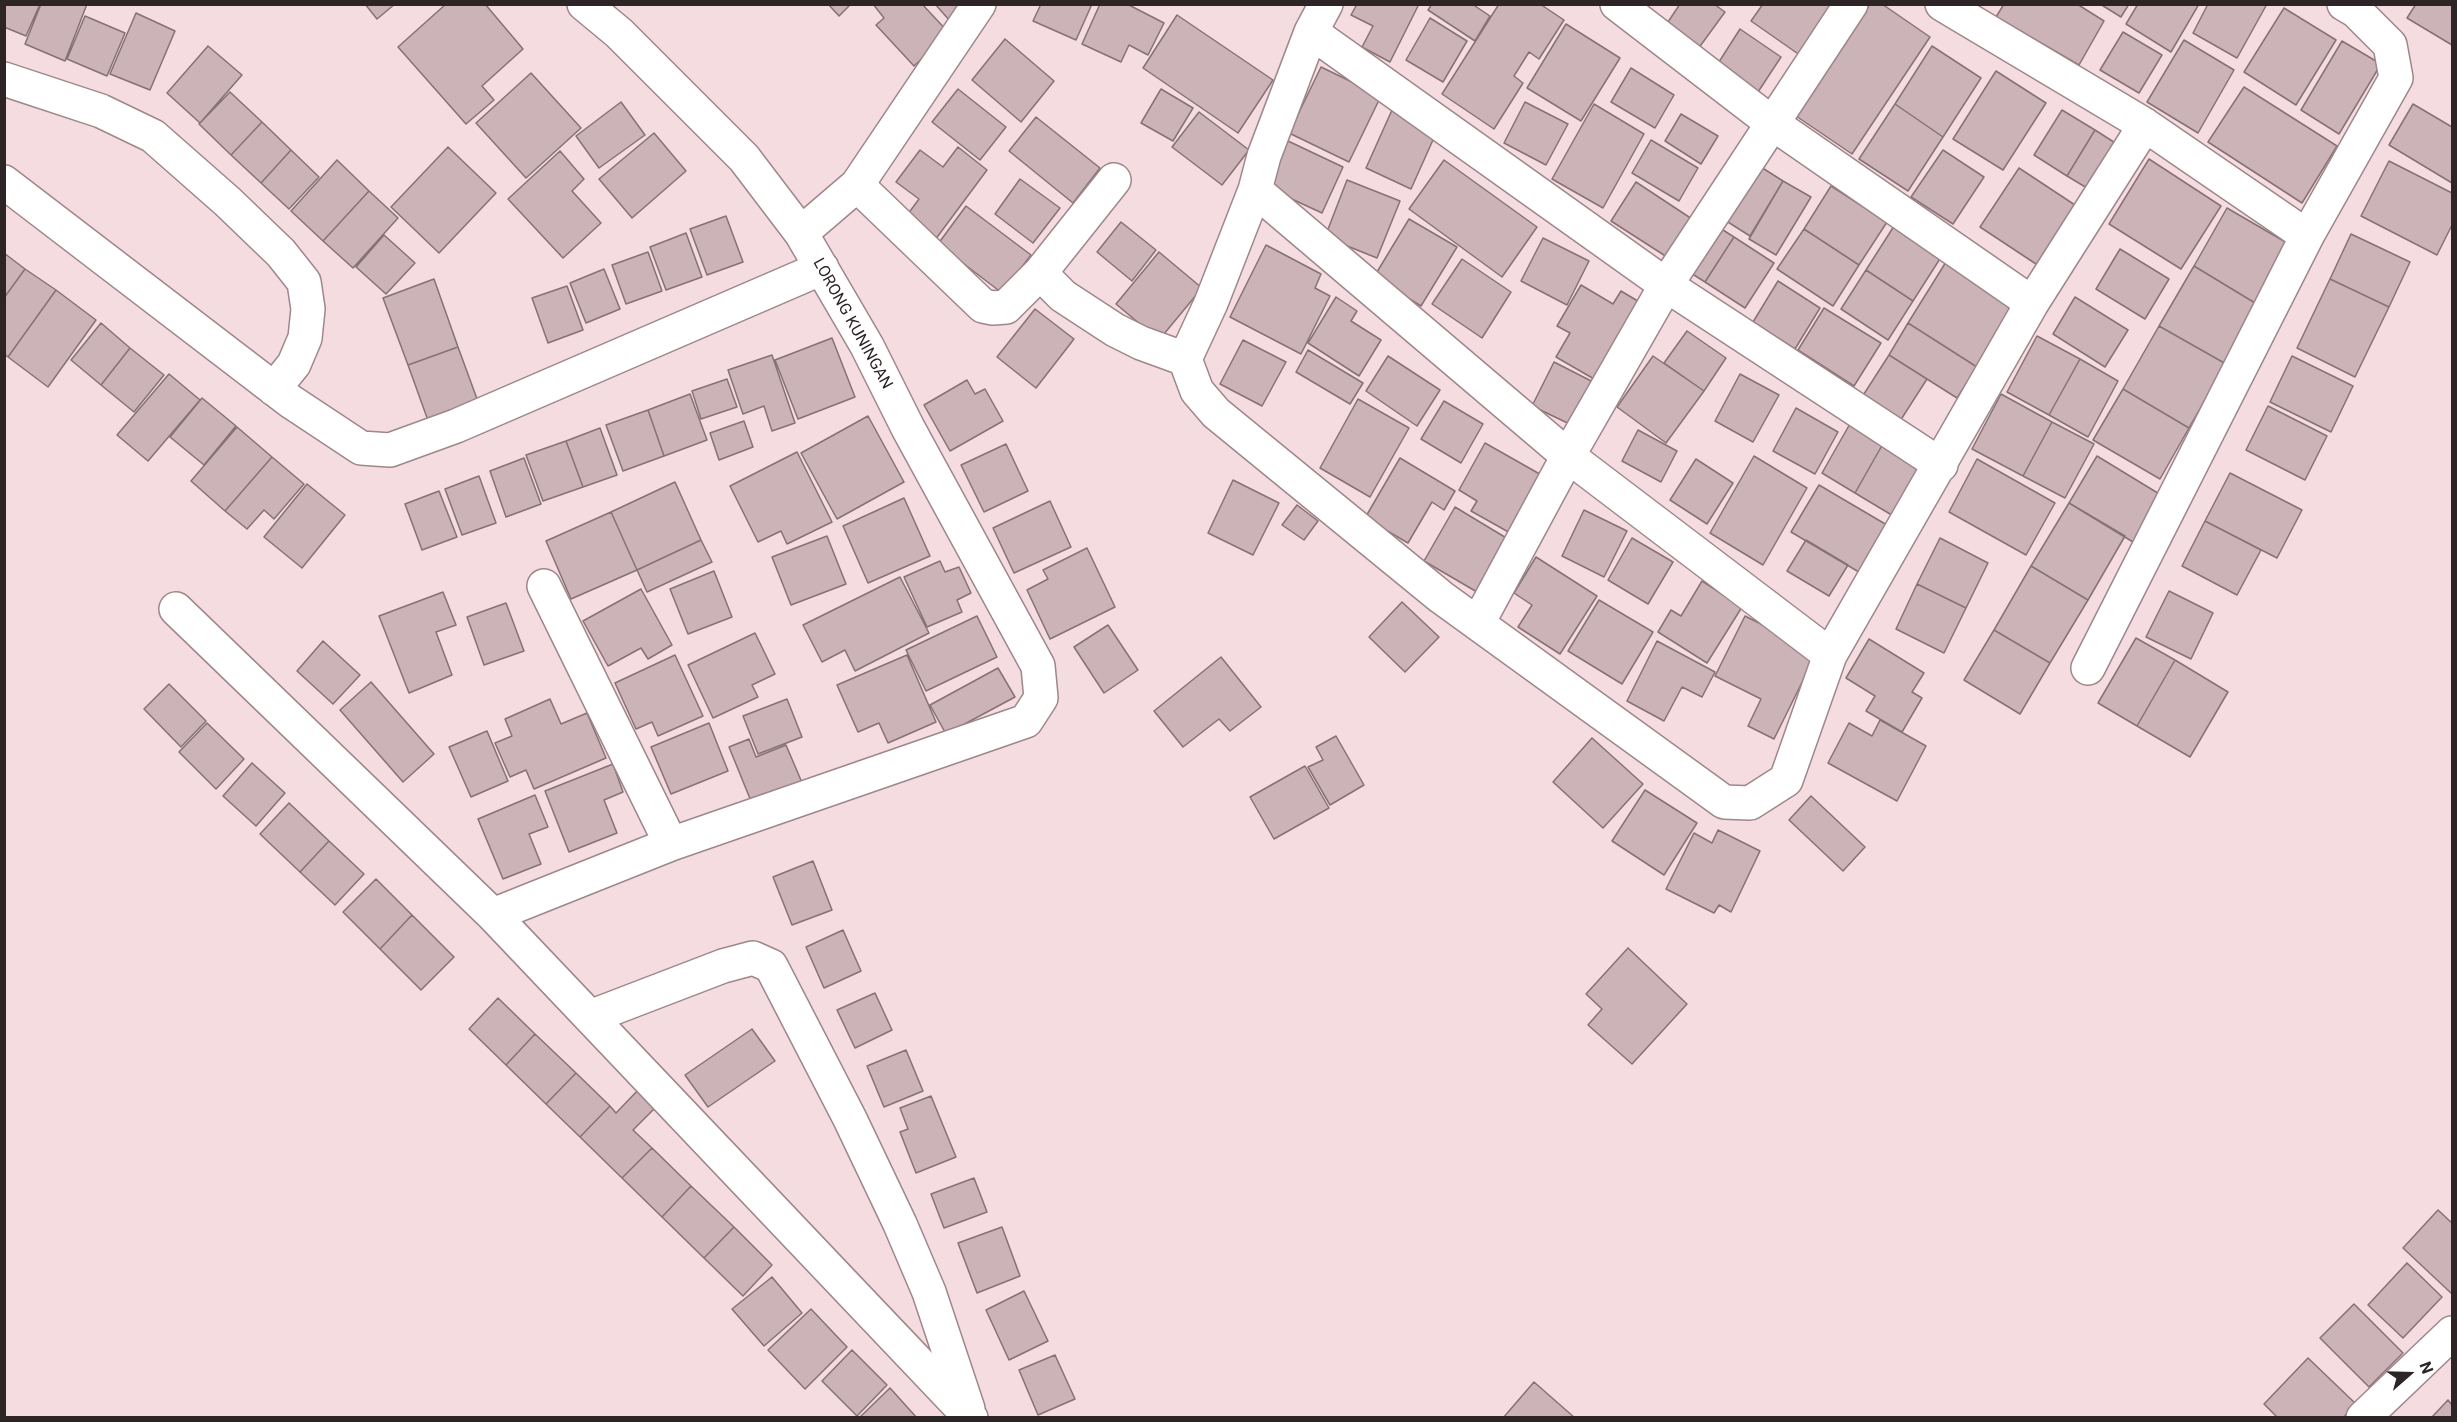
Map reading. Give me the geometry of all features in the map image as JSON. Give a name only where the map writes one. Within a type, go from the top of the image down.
[{"type":"street","name":"LORONG KUNINGAN","points":[[584,4],[619,33],[744,158],[801,232],[867,346],[908,428],[1038,666],[1041,698],[1026,721],[671,844]]},
{"type":"street","points":[[801,232],[857,185],[979,4]]},
{"type":"street","points":[[1617,4],[1773,123],[2032,303]]},
{"type":"street","points":[[1478,623],[1568,456],[1666,285],[1851,4]]},
{"type":"street","points":[[1942,4],[2145,125],[2307,236]]},
{"type":"street","points":[[2088,668],[2307,236],[2396,78],[2390,45],[2356,11],[2344,4]]},
{"type":"street","points":[[1941,465],[1666,285],[1319,18],[1264,156],[1255,190],[1211,303],[1185,359],[1197,391],[1216,413],[1441,597],[1724,802],[1750,803],[1786,780],[1830,656],[1941,465],[2032,303],[2145,125]]},
{"type":"street","points":[[4,79],[101,111],[153,136],[228,202],[281,253],[304,282],[308,309],[305,338],[294,364],[274,389]]},
{"type":"street","points":[[857,185],[983,306],[1006,307],[1040,273],[1114,180]]},
{"type":"street","points":[[4,182],[274,389],[361,448],[390,450],[456,426],[822,268]]},
{"type":"street","points":[[1255,190],[1568,456],[1830,656]]},
{"type":"street","points":[[1040,273],[1063,296],[1114,330],[1141,343],[1185,359]]},
{"type":"street","points":[[493,915],[671,844],[544,586]]},
{"type":"street","points":[[176,609],[493,915],[970,1417]]},
{"type":"street","points":[[590,1017],[723,966],[753,958],[771,966],[900,1224],[936,1311],[970,1417]]},
{"type":"street","points":[[2363,1418],[2452,1333]]},
{"type":"building","points":[[4,4],[40,4],[26,36],[4,27]]},
{"type":"building","points":[[41,4],[87,4],[65,61],[25,44]]},
{"type":"building","points":[[365,4],[395,4],[377,19]]},
{"type":"building","points":[[446,4],[485,4],[523,49],[482,86],[494,100],[466,124],[398,47]]},
{"type":"building","points":[[828,4],[851,4],[839,16]]},
{"type":"building","points":[[873,4],[922,4],[949,33],[914,66],[876,25],[884,18]]},
{"type":"building","points":[[935,4],[966,4],[950,21]]},
{"type":"building","points":[[1041,4],[1092,4],[1076,40],[1033,21]]},
{"type":"building","points":[[1100,4],[1127,4],[1164,23],[1148,55],[1129,45],[1121,62],[1082,44]]},
{"type":"building","points":[[1357,4],[1419,4],[1390,62],[1362,47],[1373,26],[1351,15]]},
{"type":"building","points":[[1432,4],[1472,4],[1490,16],[1475,41],[1428,10]]},
{"type":"building","points":[[1499,4],[1540,4],[1564,20],[1539,59],[1529,52],[1514,76],[1523,83],[1494,129],[1442,94]]},
{"type":"building","points":[[1680,4],[1714,4],[1725,12],[1698,49],[1666,25]]},
{"type":"building","points":[[1763,4],[1841,4],[1804,58],[1751,21]]},
{"type":"building","points":[[1870,4],[1882,4],[1930,37],[1852,154],[1796,116]]},
{"type":"building","points":[[2004,4],[2077,4],[2104,21],[2079,65],[1996,17]]},
{"type":"building","points":[[2100,4],[2129,4],[2121,17]]},
{"type":"building","points":[[2138,4],[2199,4],[2171,52],[2126,24]]},
{"type":"building","points":[[2208,4],[2267,4],[2237,58],[2193,33]]},
{"type":"building","points":[[2416,4],[2452,4],[2452,45],[2407,18]]},
{"type":"building","points":[[2284,8],[2336,40],[2296,105],[2244,72]]},
{"type":"building","points":[[136,13],[175,31],[150,90],[110,74]]},
{"type":"building","points":[[1177,15],[1273,80],[1238,133],[1143,68]]},
{"type":"building","points":[[85,16],[125,33],[107,76],[67,59]]},
{"type":"building","points":[[1430,18],[1467,41],[1443,82],[1406,60]]},
{"type":"building","points":[[1566,24],[1620,58],[1581,121],[1527,88]]},
{"type":"building","points":[[1740,29],[1781,57],[1758,92],[1717,65]]},
{"type":"building","points":[[2123,32],[2162,55],[2139,93],[2100,70]]},
{"type":"building","points":[[1005,39],[1054,81],[1021,122],[972,80]]},
{"type":"building","points":[[2184,40],[2234,70],[2198,133],[2147,102]]},
{"type":"building","points":[[2342,41],[2381,64],[2339,134],[2301,110]]},
{"type":"building","points":[[208,46],[242,75],[200,123],[167,93]]},
{"type":"building","points":[[1932,46],[1981,78],[1943,137],[1895,104]]},
{"type":"building","points":[[1321,67],[1381,96],[1349,162],[1289,133]]},
{"type":"building","points":[[1631,68],[1674,95],[1655,128],[1611,102]]},
{"type":"building","points":[[1996,71],[2046,103],[2003,170],[1953,139]]},
{"type":"building","points":[[531,73],[581,128],[526,178],[476,123]]},
{"type":"building","points":[[2244,87],[2337,146],[2302,203],[2208,142]]},
{"type":"building","points":[[958,89],[1006,127],[980,160],[932,122]]},
{"type":"building","points":[[1161,89],[1193,108],[1173,141],[1141,123]]},
{"type":"building","points":[[230,92],[262,122],[231,155],[199,124]]},
{"type":"building","points":[[621,102],[645,135],[599,168],[576,136]]},
{"type":"building","points":[[1525,102],[1568,124],[1546,165],[1504,143]]},
{"type":"building","points":[[1594,104],[1644,134],[1603,208],[1552,179]]},
{"type":"building","points":[[1895,104],[1943,137],[1908,191],[1859,159]]},
{"type":"building","points":[[2413,104],[2452,127],[2452,183],[2389,145]]},
{"type":"building","points":[[1392,110],[1437,131],[1411,189],[1366,168]]},
{"type":"building","points":[[2062,110],[2095,130],[2067,176],[2034,155]]},
{"type":"building","points":[[1199,112],[1249,150],[1222,185],[1172,147]]},
{"type":"building","points":[[1681,114],[1718,136],[1701,164],[1665,141]]},
{"type":"building","points":[[1036,117],[1100,168],[1073,203],[1009,151]]},
{"type":"building","points":[[262,122],[291,150],[261,183],[231,155]]},
{"type":"building","points":[[2095,130],[2120,146],[2092,191],[2067,176]]},
{"type":"building","points":[[654,133],[686,171],[632,218],[599,179]]},
{"type":"building","points":[[1651,140],[1698,168],[1679,201],[1632,173]]},
{"type":"building","points":[[1288,141],[1343,167],[1322,213],[1266,187]]},
{"type":"building","points":[[448,147],[496,193],[439,253],[391,207]]},
{"type":"building","points":[[958,147],[987,170],[935,240],[905,218],[919,199],[896,182],[920,150],[943,167]]},
{"type":"building","points":[[291,150],[319,177],[289,209],[261,183]]},
{"type":"building","points":[[1943,150],[1984,177],[1953,224],[1911,197]]},
{"type":"building","points":[[560,151],[584,179],[572,191],[601,223],[563,258],[508,199]]},
{"type":"building","points":[[2149,159],[2221,206],[2181,269],[2109,224]]},
{"type":"building","points":[[337,160],[369,191],[323,241],[291,211]]},
{"type":"building","points":[[1444,160],[1537,227],[1502,277],[1409,209]]},
{"type":"building","points":[[2389,161],[2452,193],[2452,225],[2437,255],[2361,216]]},
{"type":"building","points":[[1753,162],[1783,181],[1750,236],[1720,217]]},
{"type":"building","points":[[2019,168],[2078,207],[2039,266],[1980,227]]},
{"type":"building","points":[[1020,179],[1060,208],[1033,243],[995,214]]},
{"type":"building","points":[[1347,180],[1400,201],[1377,258],[1325,237]]},
{"type":"building","points":[[1783,181],[1811,197],[1776,255],[1749,239]]},
{"type":"building","points":[[1636,182],[1692,219],[1667,257],[1611,221]]},
{"type":"building","points":[[1831,186],[1887,222],[1859,265],[1804,229]]},
{"type":"building","points":[[369,191],[398,218],[353,268],[323,241]]},
{"type":"building","points":[[966,206],[1031,255],[1002,293],[938,244]]},
{"type":"building","points":[[2227,208],[2294,247],[2260,306],[2194,266]]},
{"type":"building","points":[[726,216],[743,262],[707,275],[690,229]]},
{"type":"building","points":[[1409,219],[1457,247],[1421,306],[1374,277]]},
{"type":"building","points":[[1121,222],[1156,250],[1132,281],[1097,252]]},
{"type":"building","points":[[1712,223],[1734,237],[1705,282],[1683,268]]},
{"type":"building","points":[[1896,223],[1943,254],[1913,301],[1866,270]]},
{"type":"building","points":[[1804,229],[1859,265],[1833,306],[1777,269]]},
{"type":"building","points":[[686,233],[702,277],[666,290],[650,247]]},
{"type":"building","points":[[2351,234],[2410,262],[2389,307],[2330,279]]},
{"type":"building","points":[[384,235],[415,263],[386,294],[356,267]]},
{"type":"building","points":[[1734,237],[1774,263],[1745,308],[1705,282]]},
{"type":"building","points":[[1543,238],[1589,261],[1567,305],[1521,281]]},
{"type":"building","points":[[1266,245],[1321,274],[1315,288],[1330,296],[1301,354],[1230,317]]},
{"type":"building","points":[[2120,249],[2169,279],[2145,319],[2096,289]]},
{"type":"building","points":[[648,252],[662,291],[626,304],[612,265]]},
{"type":"building","points":[[1159,252],[1202,288],[1159,340],[1116,304]]},
{"type":"building","points":[[4,253],[25,269],[4,298]]},
{"type":"building","points":[[1462,259],[1511,292],[1482,338],[1432,304]]},
{"type":"building","points":[[1946,262],[2015,306],[1977,367],[1908,323]]},
{"type":"building","points":[[2194,266],[2260,306],[2226,364],[2159,326]]},
{"type":"building","points":[[25,269],[56,290],[8,357],[4,354],[4,298]]},
{"type":"building","points":[[604,269],[620,309],[586,323],[570,283]]},
{"type":"building","points":[[1866,270],[1913,301],[1888,340],[1841,309]]},
{"type":"building","points":[[434,279],[458,347],[408,365],[383,298]]},
{"type":"building","points":[[2330,279],[2389,307],[2355,377],[2297,348]]},
{"type":"building","points":[[1778,281],[1820,308],[1795,349],[1753,322]]},
{"type":"building","points":[[1581,285],[1613,304],[1621,291],[1646,306],[1601,383],[1556,357],[1570,333],[1557,326]]},
{"type":"building","points":[[567,286],[583,330],[548,343],[532,298]]},
{"type":"building","points":[[56,290],[96,320],[48,387],[8,357]]},
{"type":"building","points":[[1336,297],[1357,311],[1351,321],[1381,340],[1359,376],[1308,343]]},
{"type":"building","points":[[2075,297],[2128,330],[2105,367],[2053,334]]},
{"type":"building","points":[[1824,308],[1881,343],[1854,386],[1798,350]]},
{"type":"building","points":[[1035,309],[1074,339],[1036,388],[997,357]]},
{"type":"building","points":[[101,323],[130,348],[101,385],[71,360]]},
{"type":"building","points":[[1908,323],[1977,367],[1957,398],[1889,355]]},
{"type":"building","points":[[2159,326],[2226,364],[2189,428],[2123,389]]},
{"type":"building","points":[[1687,331],[1726,358],[1704,391],[1664,363]]},
{"type":"building","points":[[2037,336],[2080,359],[2049,415],[2007,392]]},
{"type":"building","points":[[832,338],[855,397],[798,419],[775,360]]},
{"type":"building","points":[[1243,340],[1286,362],[1262,406],[1220,384]]},
{"type":"building","points":[[458,347],[480,407],[430,426],[408,365]]},
{"type":"building","points":[[130,348],[164,375],[134,412],[101,385]]},
{"type":"building","points":[[1308,350],[1363,383],[1350,404],[1296,372]]},
{"type":"building","points":[[772,355],[795,423],[772,431],[764,406],[743,414],[728,370]]},
{"type":"building","points":[[1889,355],[1927,379],[1900,421],[1862,397]]},
{"type":"building","points":[[1388,356],[1440,390],[1417,426],[1366,391]]},
{"type":"building","points":[[1653,356],[1704,391],[1666,443],[1617,407]]},
{"type":"building","points":[[2292,356],[2353,386],[2331,432],[2270,402]]},
{"type":"building","points":[[2080,359],[2118,381],[2088,437],[2049,415]]},
{"type":"building","points":[[1554,362],[1601,386],[1580,429],[1532,406]]},
{"type":"building","points":[[169,374],[200,400],[148,461],[117,435]]},
{"type":"building","points":[[1740,374],[1779,395],[1753,442],[1715,421]]},
{"type":"building","points":[[727,379],[737,407],[701,419],[692,391]]},
{"type":"building","points":[[967,380],[975,394],[985,389],[1003,421],[950,451],[924,405]]},
{"type":"building","points":[[2123,389],[2189,428],[2160,479],[2093,440]]},
{"type":"building","points":[[690,394],[707,440],[664,456],[648,410]]},
{"type":"building","points":[[2001,394],[2052,422],[2023,476],[1972,449]]},
{"type":"building","points":[[202,398],[236,426],[204,465],[170,437]]},
{"type":"building","points":[[1358,399],[1409,428],[1370,497],[1320,468]]},
{"type":"building","points":[[1444,401],[1483,424],[1461,463],[1421,439]]},
{"type":"building","points":[[2268,406],[2327,436],[2305,480],[2246,450]]},
{"type":"building","points":[[1796,408],[1838,432],[1815,474],[1773,451]]},
{"type":"building","points":[[648,410],[664,456],[623,471],[606,425]]},
{"type":"building","points":[[868,416],[904,482],[837,519],[801,453]]},
{"type":"building","points":[[744,421],[753,447],[719,460],[710,433]]},
{"type":"building","points":[[1851,422],[1884,442],[1855,493],[1822,473]]},
{"type":"building","points":[[2052,422],[2094,444],[2065,498],[2023,476]]},
{"type":"building","points":[[237,427],[272,457],[225,511],[191,481]]},
{"type":"building","points":[[600,428],[617,475],[583,487],[566,441]]},
{"type":"building","points":[[1638,430],[1677,451],[1661,482],[1622,461]]},
{"type":"building","points":[[566,441],[583,487],[543,501],[526,455]]},
{"type":"building","points":[[1884,442],[1924,466],[1895,517],[1855,493]]},
{"type":"building","points":[[1485,443],[1545,477],[1512,534],[1471,511],[1477,501],[1459,490]]},
{"type":"building","points":[[1006,444],[1028,491],[984,512],[961,465]]},
{"type":"building","points":[[797,452],[832,522],[787,544],[781,531],[758,542],[730,486]]},
{"type":"building","points":[[1754,456],[1807,488],[1763,565],[1710,533]]},
{"type":"building","points":[[2097,456],[2161,495],[2133,542],[2069,503]]},
{"type":"building","points":[[272,457],[304,484],[274,519],[264,510],[247,529],[225,511]]},
{"type":"building","points":[[524,458],[541,504],[506,517],[490,471]]},
{"type":"building","points":[[1400,458],[1455,491],[1444,510],[1432,502],[1408,543],[1365,518]]},
{"type":"building","points":[[1696,459],[1733,483],[1707,524],[1670,500]]},
{"type":"building","points":[[1977,459],[2055,503],[2026,555],[1949,512]]},
{"type":"building","points":[[2230,473],[2302,510],[2277,558],[2205,521]]},
{"type":"building","points":[[479,476],[496,523],[462,535],[445,489]]},
{"type":"building","points":[[1233,480],[1279,503],[1253,555],[1208,533]]},
{"type":"building","points":[[675,482],[701,540],[637,570],[611,512]]},
{"type":"building","points":[[307,484],[345,515],[302,568],[264,537]]},
{"type":"building","points":[[1819,485],[1892,528],[1864,575],[1791,532]]},
{"type":"building","points":[[439,491],[457,537],[422,550],[405,504]]},
{"type":"building","points":[[904,498],[930,556],[868,583],[843,526]]},
{"type":"building","points":[[1050,501],[1071,547],[1014,573],[993,528]]},
{"type":"building","points":[[2069,503],[2125,536],[2088,600],[2031,566]]},
{"type":"building","points":[[1297,505],[1318,521],[1304,540],[1282,525]]},
{"type":"building","points":[[1455,507],[1508,539],[1477,592],[1424,561]]},
{"type":"building","points":[[1584,510],[1627,531],[1604,577],[1562,556]]},
{"type":"building","points":[[611,512],[637,570],[571,599],[546,541]]},
{"type":"building","points":[[2205,521],[2261,550],[2237,595],[2182,566]]},
{"type":"building","points":[[827,536],[846,584],[791,605],[772,557]]},
{"type":"building","points":[[1632,538],[1673,562],[1648,604],[1608,580]]},
{"type":"building","points":[[1940,538],[1988,563],[1966,608],[1917,584]]},
{"type":"building","points":[[701,540],[712,562],[647,592],[637,570]]},
{"type":"building","points":[[1806,540],[1848,565],[1829,596],[1787,571]]},
{"type":"building","points":[[1087,548],[1115,607],[1050,639],[1027,590],[1048,579],[1043,570]]},
{"type":"building","points":[[1536,557],[1597,596],[1560,654],[1518,627],[1532,605],[1514,593]]},
{"type":"building","points":[[940,561],[945,572],[959,567],[971,593],[957,600],[962,612],[927,627],[904,577]]},
{"type":"building","points":[[2031,566],[2088,600],[2050,663],[1994,630]]},
{"type":"building","points":[[714,571],[732,617],[688,634],[670,589]]},
{"type":"building","points":[[900,577],[929,633],[855,671],[845,650],[822,662],[803,625]]},
{"type":"building","points":[[1702,581],[1742,607],[1707,663],[1658,632],[1671,610],[1681,616]]},
{"type":"building","points":[[1917,584],[1966,608],[1944,653],[1896,629]]},
{"type":"building","points":[[641,589],[672,645],[648,659],[641,648],[608,666],[583,621]]},
{"type":"building","points":[[2169,591],[2213,613],[2191,659],[2146,637]]},
{"type":"building","points":[[443,592],[456,625],[436,632],[452,675],[409,693],[379,616]]},
{"type":"building","points":[[1599,600],[1653,632],[1622,684],[1568,651]]},
{"type":"building","points":[[1402,602],[1439,637],[1405,672],[1369,637]]},
{"type":"building","points":[[506,603],[524,651],[484,665],[467,617]]},
{"type":"building","points":[[977,616],[997,657],[926,691],[906,650]]},
{"type":"building","points":[[1745,616],[1817,652],[1774,739],[1748,726],[1761,699],[1715,676]]},
{"type":"building","points":[[1108,625],[1138,670],[1104,693],[1074,647]]},
{"type":"building","points":[[1994,630],[2050,663],[2020,714],[1964,680]]},
{"type":"building","points":[[755,633],[775,674],[752,685],[758,697],[713,718],[688,665]]},
{"type":"building","points":[[2136,638],[2175,660],[2137,726],[2098,703]]},
{"type":"building","points":[[1869,639],[1924,673],[1912,692],[1922,698],[1902,732],[1866,711],[1875,696],[1846,678]]},
{"type":"building","points":[[323,641],[360,675],[333,704],[297,671]]},
{"type":"building","points":[[1657,641],[1715,672],[1702,697],[1682,687],[1664,721],[1627,701]]},
{"type":"building","points":[[675,655],[703,716],[658,736],[652,722],[636,729],[615,683]]},
{"type":"building","points":[[907,655],[936,722],[888,743],[879,723],[858,732],[837,685]]},
{"type":"building","points":[[1221,657],[1261,707],[1230,731],[1219,719],[1183,747],[1154,711]]},
{"type":"building","points":[[2175,660],[2228,692],[2190,757],[2137,726]]},
{"type":"building","points":[[998,668],[1015,697],[946,734],[930,705]]},
{"type":"building","points":[[371,682],[434,754],[403,782],[340,710]]},
{"type":"building","points":[[169,684],[206,721],[181,747],[144,709]]},
{"type":"building","points":[[550,699],[561,724],[587,713],[606,758],[534,789],[526,770],[510,777],[495,743],[512,736],[505,719]]},
{"type":"building","points":[[787,699],[802,737],[758,754],[743,716]]},
{"type":"building","points":[[1880,720],[1926,746],[1897,801],[1828,763],[1849,723],[1872,736]]},
{"type":"building","points":[[207,723],[244,759],[216,789],[179,752]]},
{"type":"building","points":[[709,723],[728,771],[671,794],[651,747]]},
{"type":"building","points":[[487,731],[508,781],[471,797],[449,747]]},
{"type":"building","points":[[1336,736],[1364,785],[1330,805],[1308,767],[1323,760],[1316,747]]},
{"type":"building","points":[[1592,738],[1643,784],[1603,828],[1553,782]]},
{"type":"building","points":[[749,739],[756,757],[786,745],[803,785],[753,806],[729,747]]},
{"type":"building","points":[[252,763],[285,793],[256,826],[223,796]]},
{"type":"building","points":[[613,764],[623,792],[604,800],[617,833],[569,852],[545,791]]},
{"type":"building","points":[[1305,766],[1329,808],[1274,839],[1250,797]]},
{"type":"building","points":[[1645,790],[1697,823],[1664,875],[1612,841]]},
{"type":"building","points":[[535,795],[548,827],[529,834],[541,864],[503,879],[478,819]]},
{"type":"building","points":[[1811,796],[1865,847],[1843,871],[1789,820]]},
{"type":"building","points":[[289,803],[329,841],[300,872],[260,834]]},
{"type":"building","points":[[1718,830],[1760,851],[1731,912],[1719,905],[1714,913],[1666,889],[1694,833],[1712,843]]},
{"type":"building","points":[[329,841],[364,874],[335,905],[300,872]]},
{"type":"building","points":[[813,861],[832,910],[792,925],[773,877]]},
{"type":"building","points":[[376,879],[412,915],[380,949],[343,912]]},
{"type":"building","points":[[412,915],[454,957],[421,990],[380,949]]},
{"type":"building","points":[[843,930],[861,971],[824,988],[806,947]]},
{"type":"building","points":[[1628,948],[1687,1004],[1632,1064],[1588,1025],[1602,1009],[1586,994]]},
{"type":"building","points":[[875,993],[892,1030],[855,1048],[837,1010]]},
{"type":"building","points":[[498,998],[535,1034],[506,1065],[469,1029]]},
{"type":"building","points":[[752,1029],[775,1061],[708,1107],[685,1075]]},
{"type":"building","points":[[535,1034],[576,1073],[546,1104],[506,1065]]},
{"type":"building","points":[[906,1050],[923,1091],[884,1107],[867,1066]]},
{"type":"building","points":[[576,1073],[610,1106],[580,1137],[546,1104]]},
{"type":"building","points":[[641,1087],[659,1104],[633,1130],[652,1148],[622,1178],[580,1137],[610,1106],[616,1113]]},
{"type":"building","points":[[931,1096],[956,1157],[916,1173],[900,1132],[908,1129],[900,1108]]},
{"type":"building","points":[[652,1148],[691,1186],[662,1217],[622,1178]]},
{"type":"building","points":[[974,1178],[987,1212],[944,1228],[931,1194]]},
{"type":"building","points":[[691,1186],[734,1227],[704,1258],[662,1217]]},
{"type":"building","points":[[2438,1210],[2452,1223],[2452,1294],[2403,1248]]},
{"type":"building","points":[[734,1227],[772,1265],[743,1296],[704,1258]]},
{"type":"building","points":[[1002,1227],[1020,1276],[977,1293],[958,1243]]},
{"type":"building","points":[[2407,1263],[2442,1297],[2403,1338],[2368,1305]]},
{"type":"building","points":[[772,1277],[802,1313],[764,1346],[732,1309]]},
{"type":"building","points":[[1024,1291],[1048,1341],[1009,1360],[986,1310]]},
{"type":"building","points":[[2354,1304],[2403,1353],[2369,1387],[2320,1338]]},
{"type":"building","points":[[811,1309],[847,1347],[805,1389],[768,1350]]},
{"type":"building","points":[[852,1350],[887,1385],[857,1416],[822,1381]]},
{"type":"building","points":[[1055,1355],[1075,1399],[1038,1415],[1019,1370]]},
{"type":"building","points":[[2308,1358],[2356,1404],[2343,1418],[2278,1418],[2264,1404]]},
{"type":"building","points":[[1534,1382],[1575,1418],[1503,1418]]},
{"type":"building","points":[[890,1388],[917,1418],[859,1418]]},
{"type":"building","points":[[2448,1400],[2452,1405],[2452,1418],[2431,1418]]}]
